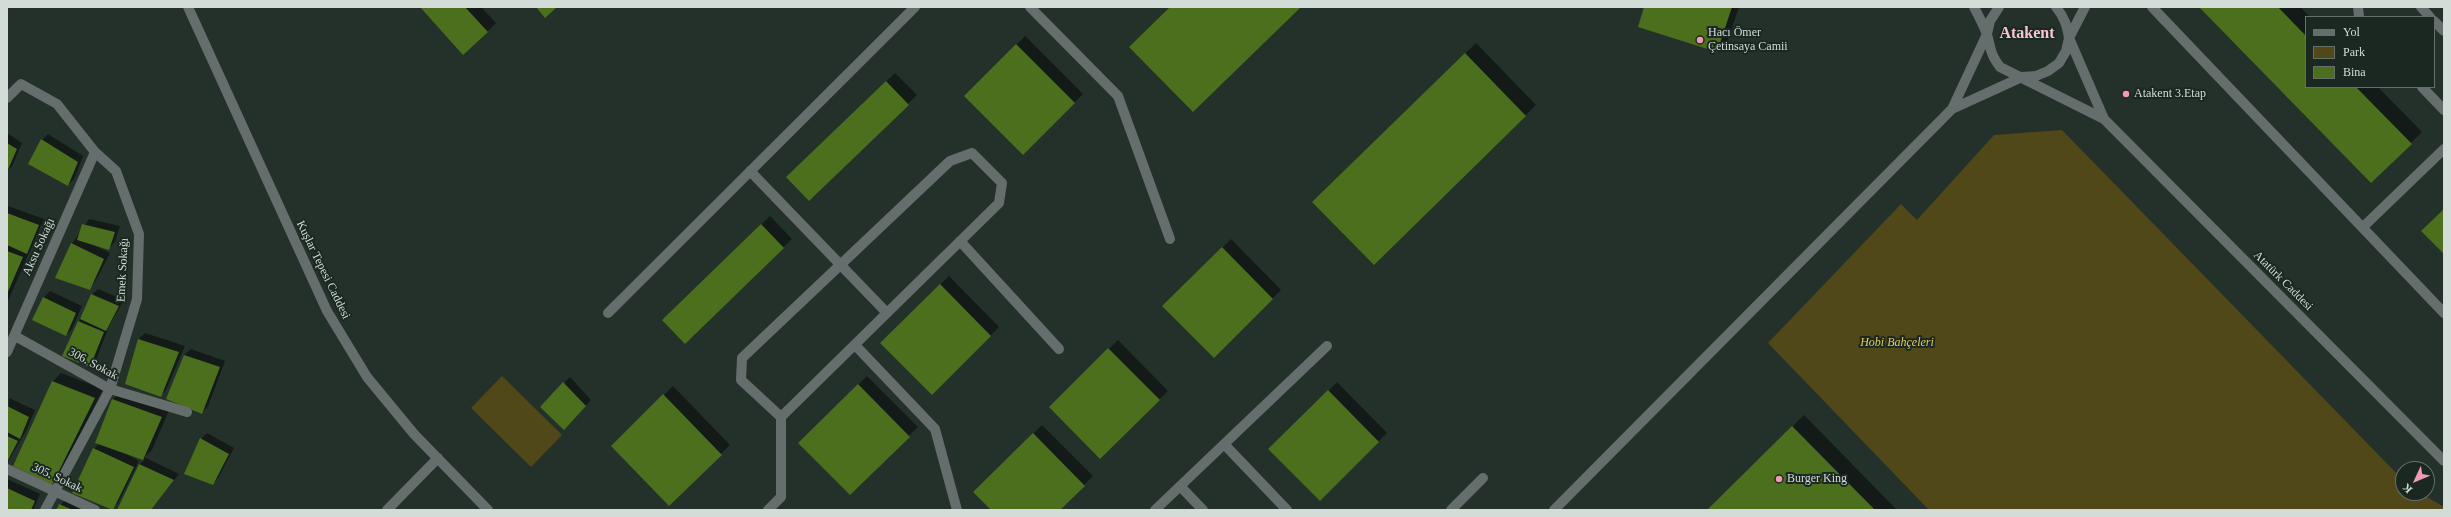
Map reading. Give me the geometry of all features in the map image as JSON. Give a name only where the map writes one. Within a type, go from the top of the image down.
[{"type":"street","name":"Kuşlar Tepesi Caddesi","points":[[188,7],[327,311],[367,377],[414,434],[488,510]]},
{"type":"street","points":[[608,313],[915,7]]},
{"type":"street","points":[[1030,7],[1118,96],[1170,239]]},
{"type":"street","points":[[1974,7],[1987,34],[1993,57],[2000,66],[2010,73],[2022,77],[2104,119]]},
{"type":"street","points":[[1554,510],[1952,109],[1987,34],[1990,20],[1999,7]]},
{"type":"street","points":[[2056,7],[2063,15],[2069,38],[2104,119]]},
{"type":"street","points":[[1952,109],[2022,77],[2036,76],[2048,71],[2059,63],[2066,51],[2069,38],[2085,7]]},
{"type":"street","points":[[2152,7],[2444,313]]},
{"type":"street","points":[[2421,7],[2429,16]]},
{"type":"street","points":[[2435,22],[2444,31]]},
{"type":"street","name":"Emek Sokağı","points":[[7,98],[21,84],[57,104],[95,152],[116,171],[139,234],[137,299],[110,389],[45,510]]},
{"type":"street","points":[[2423,88],[2444,110]]},
{"type":"street","name":"Atatürk Caddesi","points":[[2104,119],[2444,461]]},
{"type":"street","points":[[2363,227],[2444,149]]},
{"type":"street","name":"Aksu Sokağı","points":[[7,352],[95,152]]},
{"type":"street","points":[[768,510],[781,497],[781,417],[999,203],[1002,183],[972,153],[950,161],[742,358],[741,380],[781,417]]},
{"type":"street","points":[[750,171],[887,313]]},
{"type":"street","points":[[960,241],[1059,349]]},
{"type":"street","name":"306. Sokak","points":[[15,336],[110,389],[186,412]]},
{"type":"street","points":[[854,345],[935,429],[957,510]]},
{"type":"street","points":[[1155,510],[1327,346]]},
{"type":"street","points":[[1224,444],[1287,510]]},
{"type":"street","points":[[387,510],[438,458]]},
{"type":"street","name":"305. Sokak","points":[[7,469],[95,510]]},
{"type":"street","points":[[1451,510],[1483,478]]},
{"type":"street","points":[[1180,486],[1203,510]]},
{"type":"green space","name":"Hobi Bahçeleri","points":[[2062,130],[2395,472],[2395,501],[2434,501],[2444,507],[2444,510],[1929,510],[1768,343],[1901,204],[1917,220],[1994,135]]},
{"type":"green space","points":[[502,376],[562,435],[531,467],[471,408]]},
{"type":"building","points":[[420,7],[465,7],[488,32],[463,55]]},
{"type":"building","points":[[536,7],[557,7],[545,18]]},
{"type":"building","points":[[1170,7],[1301,7],[1193,112],[1129,47]]},
{"type":"building","name":"Hacı Ömer Çetinsaya Camii","points":[[1644,7],[1732,7],[1717,52],[1638,27]]},
{"type":"building","points":[[2199,7],[2278,7],[2305,35],[2305,88],[2357,88],[2412,144],[2371,183]]},
{"type":"building","points":[[1016,44],[1075,103],[1023,155],[964,96]]},
{"type":"building","points":[[1465,53],[1526,116],[1374,265],[1312,202]]},
{"type":"building","points":[[886,81],[909,105],[809,201],[786,177]]},
{"type":"building","points":[[41,139],[78,162],[68,186],[28,164]]},
{"type":"building","points":[[7,143],[17,149],[7,172]]},
{"type":"building","points":[[2444,209],[2444,254],[2421,231]]},
{"type":"building","points":[[7,213],[39,225],[27,254],[7,245]]},
{"type":"building","points":[[82,224],[115,232],[109,250],[77,240]]},
{"type":"building","points":[[761,224],[784,248],[685,344],[662,320]]},
{"type":"building","points":[[71,243],[104,259],[90,290],[55,278]]},
{"type":"building","points":[[1222,247],[1273,299],[1214,358],[1162,306]]},
{"type":"building","points":[[7,251],[23,257],[7,294]]},
{"type":"building","points":[[940,284],[991,336],[932,395],[880,343]]},
{"type":"building","points":[[91,294],[119,306],[106,331],[80,319]]},
{"type":"building","points":[[43,297],[76,313],[66,336],[32,320]]},
{"type":"building","points":[[78,321],[104,332],[90,367],[62,356]]},
{"type":"building","points":[[138,339],[179,352],[161,397],[125,384]]},
{"type":"building","points":[[1108,348],[1160,400],[1100,459],[1049,407]]},
{"type":"building","points":[[184,355],[220,367],[202,414],[166,399]]},
{"type":"building","points":[[52,381],[95,398],[52,485],[13,466]]},
{"type":"building","points":[[563,382],[586,406],[564,430],[540,407]]},
{"type":"building","points":[[858,384],[910,437],[850,495],[798,443]]},
{"type":"building","points":[[1328,390],[1379,442],[1320,501],[1268,449]]},
{"type":"building","points":[[663,394],[722,455],[669,506],[611,446]]},
{"type":"building","points":[[112,399],[162,417],[143,460],[95,443]]},
{"type":"building","points":[[7,406],[29,417],[20,439],[7,432]]},
{"type":"building","points":[[1792,426],[1875,510],[1707,510]]},
{"type":"building","points":[[1033,433],[1085,486],[1060,510],[991,510],[973,492]]},
{"type":"building","points":[[7,436],[18,441],[7,462]]},
{"type":"building","points":[[200,438],[229,454],[213,485],[184,474]]},
{"type":"building","points":[[93,448],[134,467],[113,510],[72,493]]},
{"type":"building","points":[[139,464],[174,480],[151,510],[117,510]]},
{"type":"building","points":[[7,488],[35,501],[31,510],[7,510]]},
{"type":"building","points":[[59,504],[73,510],[56,510]]},
{"type":"place","name":"Hacı Ömer Çetinsaya Camii","points":[[1700,40]]},
{"type":"place","name":"Atakent 3.Etap","points":[[2126,94]]},
{"type":"place","name":"Burger King","points":[[1779,479]]},
{"type":"district","name":"Atakent","points":[[2027,34]]}]
